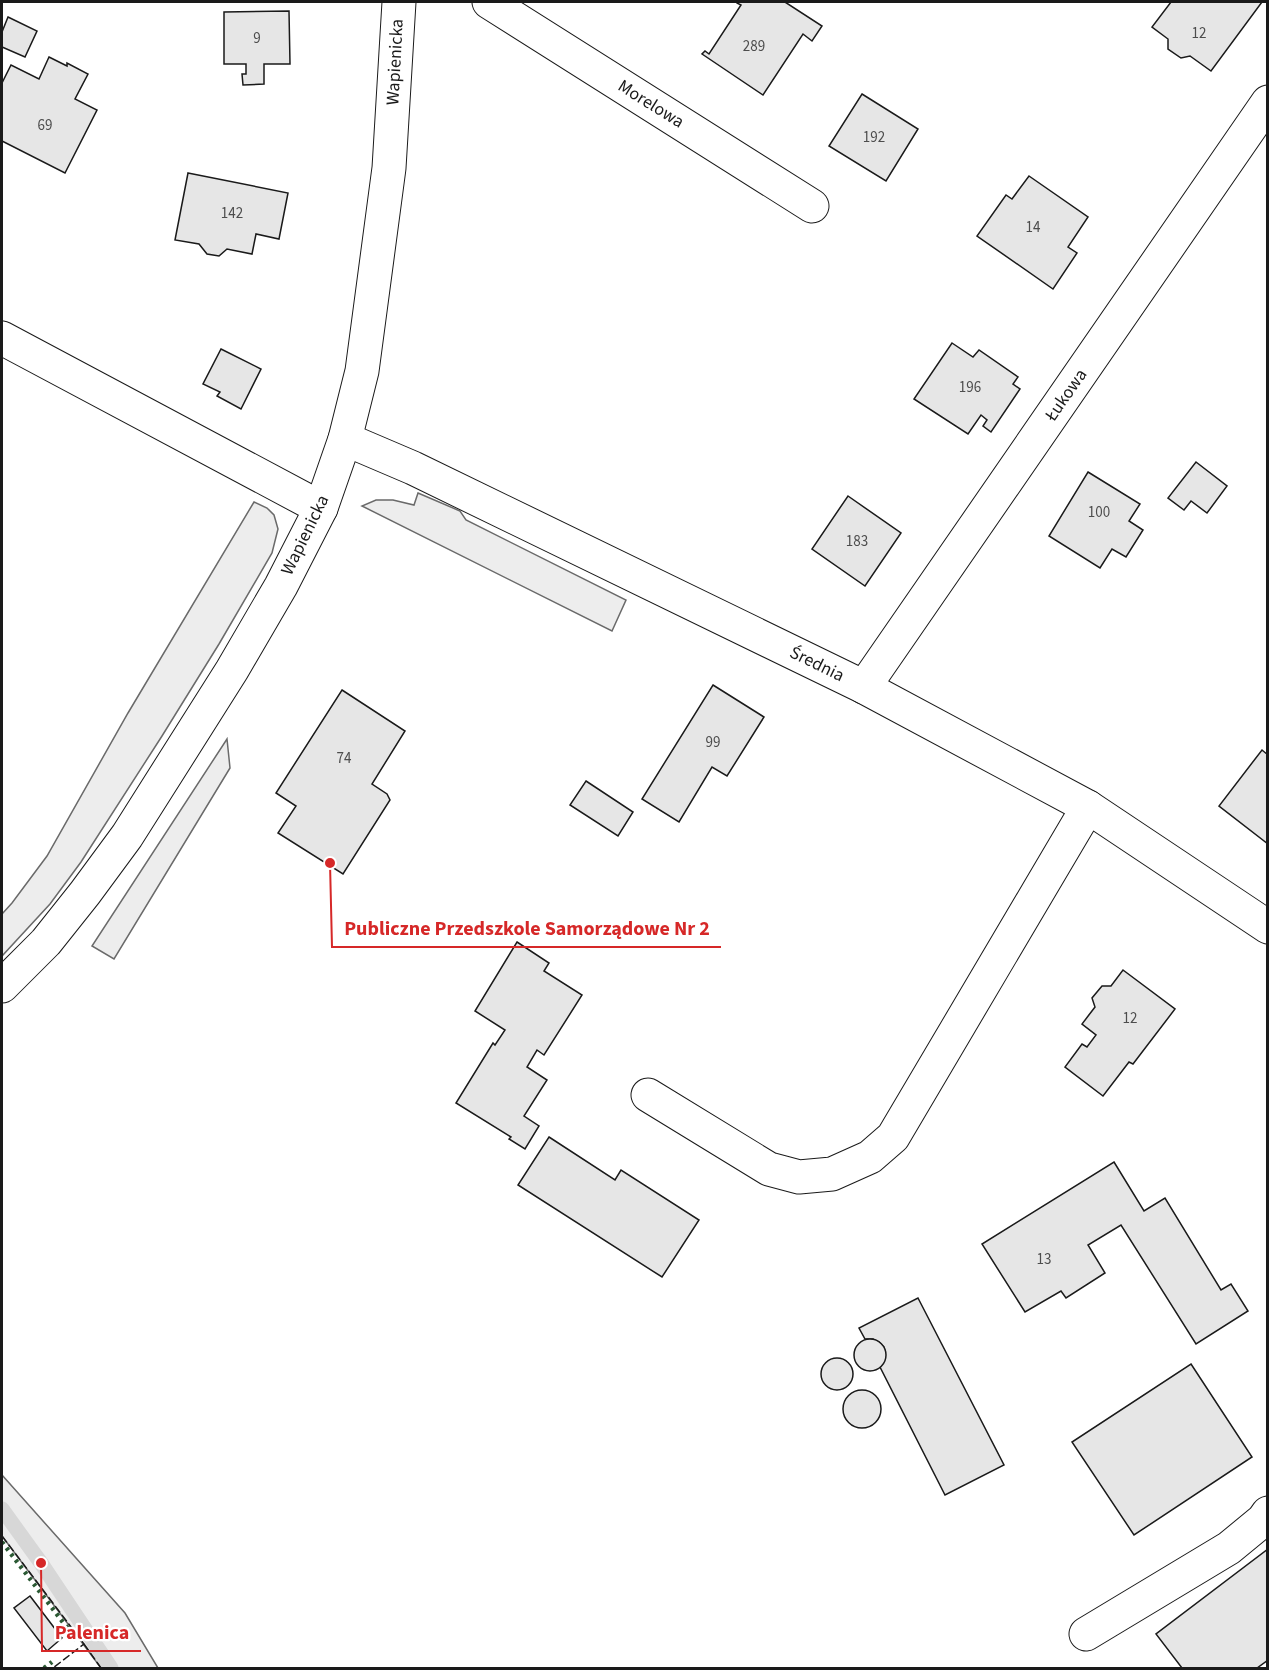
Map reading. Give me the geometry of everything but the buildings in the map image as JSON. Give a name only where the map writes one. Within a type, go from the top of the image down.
[{"type":"street","name":"Wapienicka","points":[[2,986],[46,942],[127,836],[232,670],[281,586],[321,508],[345,439],[362,371],[389,168],[399,2]]},
{"type":"street","name":"Morelowa","points":[[489,2],[812,206]]},
{"type":"street","name":"Łukowa","points":[[864,687],[1268,102]]},
{"type":"street","points":[[2,338],[321,508]]},
{"type":"street","name":"Średnia","points":[[345,439],[413,468],[864,687],[1088,807],[1268,927]]},
{"type":"street","points":[[648,1095],[769,1169],[799,1177],[832,1174],[870,1157],[893,1137],[1088,807]]},
{"type":"street","points":[[1086,1634],[1229,1548],[1263,1520],[1268,1513]]},
{"type":"shaded area","points":[[418,493],[460,511],[466,520],[626,600],[612,631],[362,506],[376,500],[393,500],[414,505]]},
{"type":"shaded area","points":[[254,502],[267,508],[274,515],[278,529],[272,553],[219,644],[81,862],[50,904],[2,956],[2,914],[47,856],[128,713]]},
{"type":"shaded area","points":[[227,739],[230,768],[114,959],[92,946]]},
{"type":"shaded area","points":[[2,1475],[125,1613],[158,1668],[101,1668],[2,1536]]},
{"type":"waterway","points":[[2,1509],[111,1668]]},
{"type":"hedge","points":[[2,1542],[78,1642]]},
{"type":"hedge","points":[[44,1668],[52,1662]]},
{"type":"fence","points":[[2,1536],[84,1644],[53,1668]]},
{"type":"fence","points":[[84,1644],[101,1668]]},
{"type":"place","name":"Publiczne Przedszkole Samorządowe Nr 2","points":[[330,863]]},
{"type":"place","name":"Palenica","points":[[41,1563]]}]
